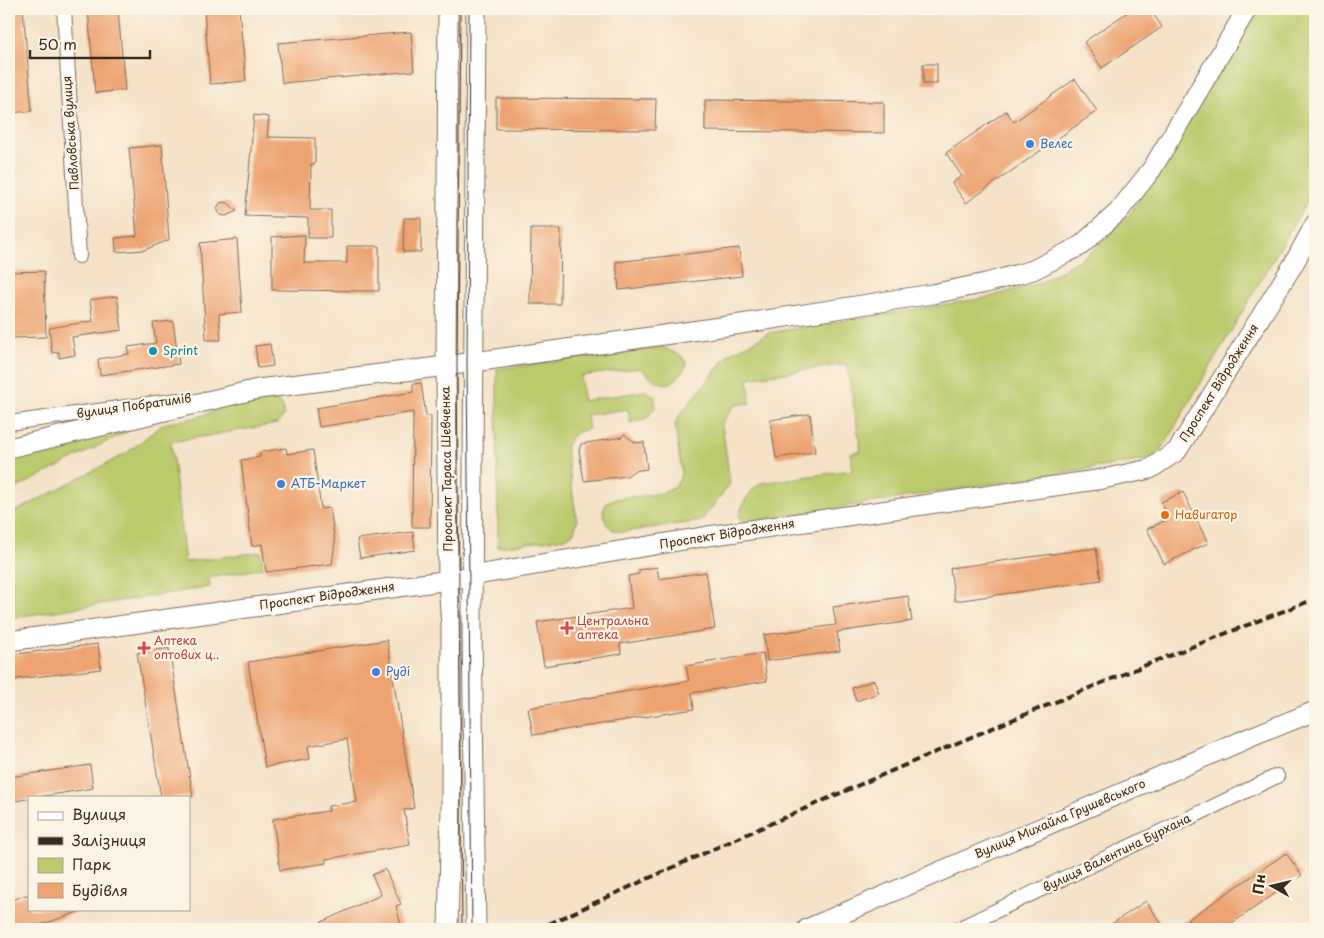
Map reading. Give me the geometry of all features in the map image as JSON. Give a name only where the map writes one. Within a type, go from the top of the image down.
[{"type":"main road","name":"Проспект Тараса Шевченка","points":[[448,9],[446,366],[452,809],[448,929]]},
{"type":"main road","name":"Проспект Тараса Шевченка","points":[[476,9],[474,575],[476,929]]},
{"type":"main road","points":[[9,448],[258,389],[446,366],[932,294],[986,283],[1033,270],[1080,246],[1118,212],[1152,169],[1247,9]]},
{"type":"main road","name":"Проспект Відродження","points":[[9,641],[448,580],[708,536],[1103,479],[1150,469],[1177,451],[1293,265],[1315,224]]},
{"type":"main road","name":"Вулиця Михайла Грушевського","points":[[807,929],[1251,736],[1315,711]]},
{"type":"street","name":"Павловська вулиця","points":[[64,9],[79,256]]},
{"type":"street","name":"вулиця Побратимів","points":[[9,423],[258,389]]},
{"type":"street","name":"вулиця Валентина Бурхана","points":[[958,929],[1277,776]]},
{"type":"green space","points":[[1259,9],[1315,9],[1315,188],[1160,452],[1145,460],[746,522],[739,517],[742,507],[750,493],[761,483],[852,470],[850,453],[861,451],[847,364],[748,378],[750,403],[735,405],[722,423],[730,484],[701,521],[622,532],[608,526],[603,511],[607,502],[664,492],[673,487],[679,480],[681,469],[675,424],[680,415],[730,353],[768,333],[985,298],[1040,283],[1089,254],[1129,215]]},
{"type":"green space","points":[[662,347],[681,356],[687,363],[679,376],[669,383],[659,382],[640,368],[581,376],[583,401],[645,391],[654,396],[656,406],[647,418],[630,423],[628,409],[587,415],[589,429],[580,431],[571,437],[566,449],[577,521],[574,532],[566,538],[498,547],[497,369]]},
{"type":"green space","points":[[274,400],[282,405],[284,415],[277,424],[171,442],[185,562],[261,552],[263,568],[209,578],[210,587],[9,618],[9,515],[127,453],[163,424],[199,417],[236,402]]},
{"type":"green space","points":[[149,420],[9,492],[9,459]]},
{"type":"building","points":[[9,9],[23,9],[32,111],[9,113]]},
{"type":"building","points":[[88,9],[118,9],[125,90],[95,93]]},
{"type":"building","points":[[204,9],[239,9],[246,81],[210,84]]},
{"type":"building","points":[[1132,9],[1150,9],[1162,27],[1102,68],[1084,42]]},
{"type":"building","points":[[411,32],[414,71],[282,83],[278,43]]},
{"type":"building","points":[[923,64],[937,64],[937,84],[923,84]]},
{"type":"building","points":[[1075,79],[1097,111],[966,203],[952,183],[962,176],[946,153],[1006,111],[1014,122]]},
{"type":"building","points":[[496,98],[656,99],[655,130],[496,129]]},
{"type":"building","points":[[705,100],[884,102],[884,133],[705,131]]},
{"type":"building","points":[[254,115],[269,117],[267,137],[315,138],[315,164],[311,164],[310,210],[331,210],[331,238],[308,238],[308,218],[245,216]]},
{"type":"building","points":[[162,145],[169,240],[144,250],[116,252],[115,238],[137,236],[129,148]]},
{"type":"building","points":[[225,202],[237,211],[226,216],[220,215],[217,208],[220,203]]},
{"type":"building","points":[[404,218],[421,218],[421,252],[403,252]]},
{"type":"building","points":[[531,229],[561,229],[560,304],[530,304]]},
{"type":"building","points":[[305,235],[304,263],[347,263],[347,246],[379,246],[379,291],[272,290],[272,237]]},
{"type":"building","points":[[237,239],[242,312],[219,314],[221,340],[206,340],[200,243]]},
{"type":"building","points":[[739,248],[742,276],[619,290],[616,262]]},
{"type":"building","points":[[44,271],[46,337],[9,338],[9,272]]},
{"type":"building","points":[[117,296],[122,330],[72,337],[75,355],[59,358],[59,352],[52,353],[49,328],[93,321],[90,300]]},
{"type":"building","name":"Sprint","points":[[173,321],[179,364],[100,375],[98,359],[129,354],[128,347],[156,343],[153,323]]},
{"type":"building","points":[[270,344],[273,366],[258,368],[255,346]]},
{"type":"building","points":[[421,383],[426,416],[431,416],[430,527],[412,527],[413,412],[319,427],[316,408],[413,392],[413,384]]},
{"type":"building","points":[[810,414],[815,452],[776,458],[770,420]]},
{"type":"building","points":[[624,434],[636,443],[644,442],[647,469],[634,471],[627,476],[584,481],[579,450],[581,444],[622,437]]},
{"type":"building","name":"АТБ-Маркет","points":[[286,448],[287,454],[313,450],[321,509],[330,508],[335,542],[332,564],[266,572],[262,544],[252,546],[241,460],[260,457],[260,452]]},
{"type":"building","points":[[1183,492],[1208,543],[1164,564],[1147,529],[1169,519],[1161,502]]},
{"type":"building","points":[[413,532],[415,550],[360,558],[357,539]]},
{"type":"building","points":[[1096,548],[1101,580],[955,601],[950,568]]},
{"type":"building","points":[[657,567],[659,579],[706,572],[715,629],[620,644],[621,654],[544,666],[537,622],[632,608],[628,576],[639,574],[639,570]]},
{"type":"building","points":[[908,596],[912,621],[837,632],[840,651],[767,661],[764,635],[836,625],[833,607]]},
{"type":"building","points":[[387,640],[414,808],[404,810],[410,845],[326,859],[326,863],[280,870],[273,819],[329,811],[328,806],[357,802],[347,739],[308,746],[310,759],[265,767],[248,662]]},
{"type":"building","points":[[98,644],[101,669],[9,680],[9,655]]},
{"type":"building","points":[[169,648],[193,797],[161,796],[137,653]]},
{"type":"building","points":[[763,653],[767,681],[692,693],[694,709],[533,735],[528,708],[689,681],[686,666]]},
{"type":"building","points":[[874,680],[879,693],[856,701],[852,688]]},
{"type":"building","points":[[90,765],[93,788],[45,796],[28,796],[28,799],[9,802],[9,777]]},
{"type":"building","points":[[1286,853],[1302,875],[1241,917],[1223,929],[1174,929]]},
{"type":"building","points":[[385,869],[401,904],[396,906],[402,929],[306,929],[381,895],[372,875]]},
{"type":"building","points":[[28,894],[28,910],[81,911],[29,929],[9,929],[9,901]]},
{"type":"building","points":[[1146,901],[1165,929],[1104,929]]},
{"type":"tram line","points":[[460,9],[457,364],[462,929]]},
{"type":"tram line","points":[[469,9],[467,363],[472,929]]},
{"type":"railway","points":[[538,929],[924,757],[1118,676],[1315,599]]},
{"type":"place","name":"Велес","points":[[1030,144]]},
{"type":"place","name":"Sprint","points":[[153,351]]},
{"type":"place","name":"АТБ-Маркет","points":[[281,484]]},
{"type":"place","name":"Навигатор","points":[[1165,515]]},
{"type":"place","name":"Центральна аптека","points":[[567,628]]},
{"type":"place","name":"Аптека оптових ц‥","points":[[144,648]]},
{"type":"place","name":"Рудi","points":[[376,672]]}]
